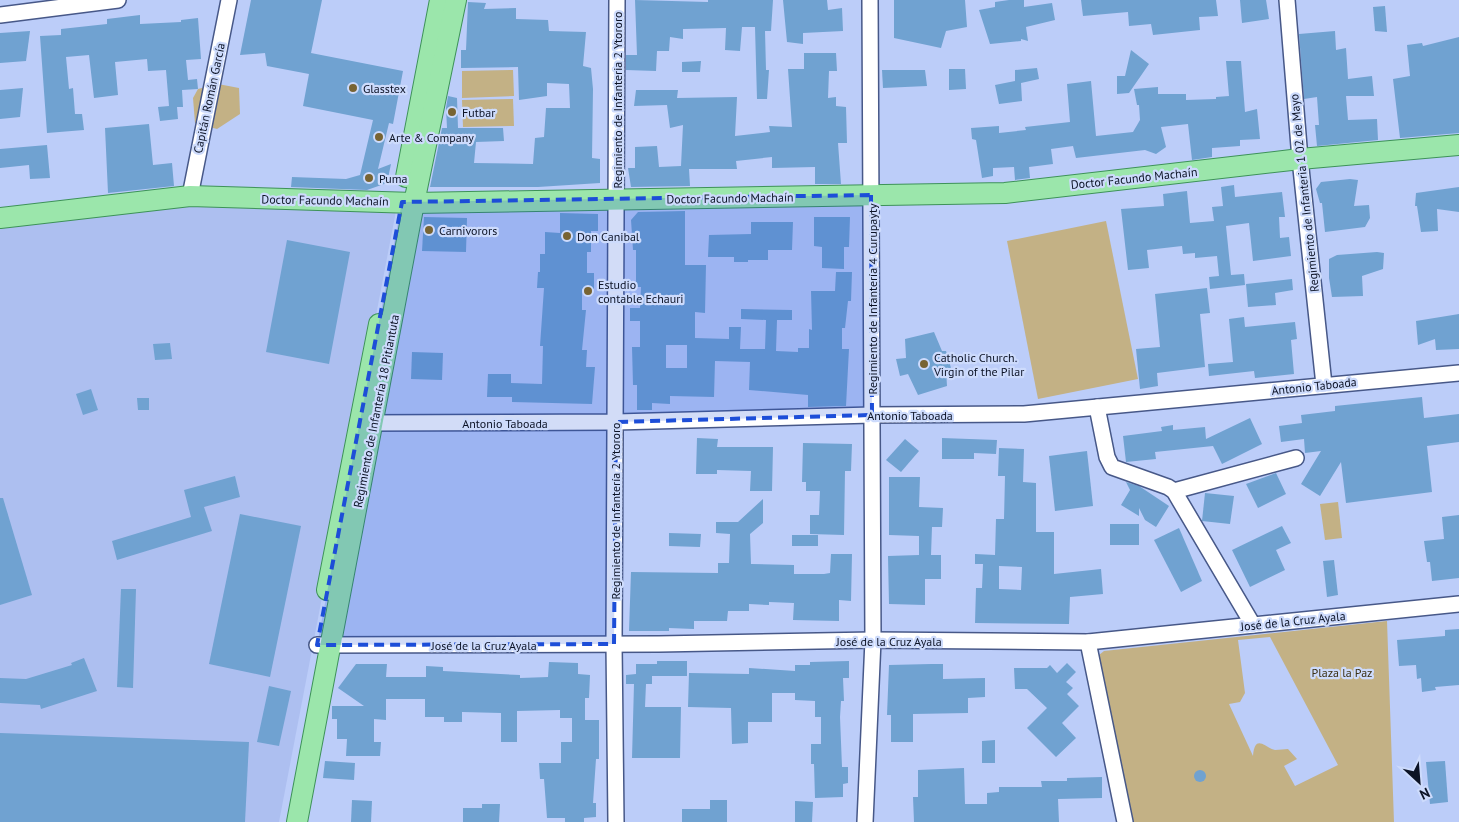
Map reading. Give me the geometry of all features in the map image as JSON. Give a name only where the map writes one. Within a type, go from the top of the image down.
[{"type":"main road","name":"Regimiento de Infantería 18 Pitiantuta","points":[[283,822],[324,645],[367,423],[408,202],[440,0]]},
{"type":"main road","name":"Regimiento de Infantería 18 Pitiantuta","points":[[408,202],[456,0]]},
{"type":"main road","name":"Doctor Facundo Machaín","points":[[0,218],[190,196],[408,202],[1005,193],[1300,159],[1459,145]]},
{"type":"main road","name":"Regimiento de Infantería 18 Pitiantuta","points":[[297,822],[324,645]]},
{"type":"street","points":[[0,15],[118,0]]},
{"type":"street","name":"Capitán Román García","points":[[190,196],[230,0]]},
{"type":"street","name":"Regimiento de Infanteria 2 Ytororo","points":[[616,199],[617,0]]},
{"type":"street","name":"Regimiento de Infantería 4 Curupayty","points":[[865,822],[874,640],[870,0]]},
{"type":"street","name":"Regimiento de Infanteria 1 02 de Mayo","points":[[1287,0],[1300,159],[1324,385]]},
{"type":"street","name":"Regimiento de Infantería 2 Ytororo","points":[[616,199],[614,644],[616,822]]},
{"type":"street","name":"Antonio Taboada","points":[[367,423],[616,422],[872,415],[1024,414],[1459,372]]},
{"type":"street","points":[[1097,408],[1107,457],[1112,467],[1168,487],[1174,491],[1253,625]]},
{"type":"street","points":[[1174,491],[1296,458]]},
{"type":"street","name":"José de la Cruz Ayala","points":[[324,645],[614,644],[874,640],[1088,642],[1459,604]]},
{"type":"street","points":[[1088,642],[1125,822]]},
{"type":"highlighted area","points":[[871,195],[872,415],[616,422],[614,644],[317,645],[402,202]]},
{"type":"shaded area","points":[[186,204],[396,211],[279,822],[0,822],[0,225]]},
{"type":"green space","points":[[513,70],[514,96],[462,98],[462,71]]},
{"type":"green space","points":[[218,84],[239,88],[240,114],[217,129],[195,123],[193,98],[198,89]]},
{"type":"green space","points":[[513,99],[514,126],[463,127],[462,100]]},
{"type":"green space","points":[[1106,221],[1138,379],[1038,399],[1007,241]]},
{"type":"green space","points":[[1338,502],[1342,538],[1325,540],[1320,504]]},
{"type":"green space","name":"Plaza la Paz","points":[[1387,621],[1394,822],[1132,822],[1099,655],[1104,651]],"holes":[[[1270,637],[1338,765],[1295,786],[1284,766],[1297,759],[1288,749],[1275,750],[1258,743],[1254,749],[1253,756],[1229,704],[1240,702],[1245,693],[1238,640]]]},
{"type":"building","points":[[251,0],[322,0],[311,53],[403,71],[393,124],[389,123],[378,169],[391,164],[387,183],[367,190],[291,187],[292,177],[346,179],[360,175],[373,120],[303,106],[309,74],[267,66],[265,53],[240,55]]},
{"type":"building","points":[[635,0],[708,2],[708,0],[773,0],[771,31],[765,31],[766,70],[769,70],[767,99],[757,99],[755,27],[742,27],[740,51],[725,50],[726,28],[683,29],[683,39],[670,37],[669,51],[657,51],[656,71],[626,70],[626,55],[637,55]]},
{"type":"building","points":[[783,0],[827,0],[828,10],[842,8],[843,31],[803,33],[803,44],[787,42]]},
{"type":"building","points":[[894,0],[965,0],[967,27],[946,31],[941,48],[894,38]]},
{"type":"building","points":[[1024,0],[1024,7],[1052,3],[1055,20],[1026,27],[1028,41],[1021,39],[1021,41],[990,44],[979,10],[995,7],[995,2]]},
{"type":"building","points":[[1081,0],[1216,0],[1218,16],[1199,17],[1200,30],[1153,35],[1151,24],[1129,26],[1128,12],[1083,16]]},
{"type":"building","points":[[1240,0],[1266,0],[1269,19],[1242,23]]},
{"type":"building","points":[[468,2],[486,3],[484,9],[516,8],[516,19],[548,20],[549,31],[586,32],[583,66],[591,68],[593,89],[592,158],[600,159],[600,183],[538,187],[430,187],[442,128],[447,128],[446,108],[448,96],[457,98],[458,128],[503,128],[504,141],[476,142],[474,163],[533,164],[535,138],[544,137],[546,108],[570,108],[569,84],[547,83],[547,96],[519,100],[518,67],[461,68],[461,50],[466,50]]},
{"type":"building","points":[[1385,6],[1387,32],[1375,31],[1373,7]]},
{"type":"building","points":[[140,15],[140,24],[181,22],[181,20],[198,18],[201,59],[186,60],[188,80],[197,79],[198,89],[182,90],[183,107],[177,107],[178,119],[160,121],[158,107],[169,106],[166,70],[148,71],[147,59],[115,62],[118,95],[94,98],[89,55],[66,57],[69,89],[73,88],[75,114],[82,114],[84,130],[47,133],[40,36],[61,35],[61,29],[107,24],[107,19]]},
{"type":"building","points":[[30,31],[26,61],[0,63],[0,33]]},
{"type":"building","points":[[1335,31],[1336,50],[1346,48],[1348,79],[1372,76],[1374,96],[1346,96],[1348,120],[1377,119],[1378,140],[1317,146],[1315,125],[1319,125],[1317,97],[1304,99],[1299,34]]},
{"type":"building","points":[[1459,37],[1459,133],[1400,138],[1393,79],[1410,76],[1407,45],[1422,43],[1423,46]]},
{"type":"building","points":[[1131,50],[1149,64],[1129,93],[1117,94],[1117,76],[1125,76]]},
{"type":"building","points":[[804,53],[836,53],[837,71],[829,71],[828,98],[836,97],[836,106],[846,107],[847,143],[838,143],[841,184],[815,184],[815,167],[772,168],[772,157],[736,161],[737,169],[689,169],[690,186],[631,187],[628,168],[635,168],[635,147],[657,146],[659,167],[681,166],[683,125],[670,128],[667,105],[634,106],[636,90],[678,90],[677,98],[737,97],[735,136],[770,132],[769,126],[792,127],[788,69],[804,69]]},
{"type":"building","points":[[701,61],[700,72],[682,72],[682,62]]},
{"type":"building","points":[[1226,61],[1241,61],[1245,112],[1257,109],[1260,139],[1240,140],[1240,146],[1212,148],[1212,157],[1192,160],[1188,124],[1161,127],[1166,147],[1156,154],[1145,150],[1076,158],[1073,146],[1051,149],[1053,164],[1029,167],[1030,178],[1015,180],[1014,167],[993,168],[993,176],[982,178],[976,140],[972,139],[971,128],[999,126],[999,133],[1026,130],[1025,127],[1070,122],[1067,84],[1091,81],[1096,136],[1133,132],[1140,120],[1139,105],[1137,105],[1134,89],[1158,87],[1158,94],[1186,94],[1186,100],[1216,99],[1216,97],[1229,96]]},
{"type":"building","points":[[1037,68],[1039,79],[1021,83],[1022,101],[999,104],[995,85],[1015,81],[1015,70]]},
{"type":"building","points":[[949,69],[965,69],[966,89],[949,90]]},
{"type":"building","points":[[882,70],[925,70],[927,86],[883,88]]},
{"type":"building","points":[[23,88],[20,117],[0,119],[0,90]]},
{"type":"building","points":[[149,124],[153,165],[172,163],[174,186],[108,193],[105,128]]},
{"type":"building","points":[[47,145],[50,178],[30,179],[29,165],[0,168],[0,149]]},
{"type":"building","points":[[1358,180],[1354,206],[1369,205],[1370,218],[1365,227],[1325,232],[1322,203],[1320,203],[1316,189],[1321,182]]},
{"type":"building","points":[[1234,185],[1235,197],[1282,192],[1285,217],[1279,217],[1280,238],[1289,237],[1291,256],[1253,261],[1249,223],[1226,226],[1231,275],[1244,274],[1245,285],[1210,289],[1209,277],[1219,276],[1217,256],[1195,258],[1195,253],[1183,254],[1182,246],[1147,250],[1149,268],[1128,270],[1121,209],[1164,206],[1163,194],[1187,191],[1190,223],[1214,221],[1212,207],[1223,206],[1221,187]]},
{"type":"building","points":[[1459,187],[1459,212],[1437,209],[1438,231],[1421,232],[1417,206],[1415,206],[1416,193]]},
{"type":"building","points":[[685,211],[685,265],[706,265],[705,313],[695,312],[695,338],[729,339],[729,327],[741,327],[740,349],[765,349],[766,320],[741,319],[741,309],[792,310],[792,320],[777,320],[776,351],[798,352],[798,348],[809,348],[809,329],[812,330],[811,291],[835,291],[836,272],[852,272],[851,301],[848,301],[845,328],[842,328],[842,349],[849,349],[846,406],[808,407],[808,395],[749,390],[750,362],[715,361],[714,397],[670,396],[670,404],[652,403],[652,410],[637,410],[637,385],[633,385],[632,347],[640,347],[640,321],[630,321],[630,308],[640,308],[641,287],[636,287],[636,250],[633,250],[631,220],[638,212]],"holes":[[[666,345],[687,345],[687,368],[666,368]]]},
{"type":"building","points":[[560,213],[598,214],[598,231],[591,231],[591,252],[587,252],[587,273],[594,273],[594,289],[582,289],[582,310],[586,310],[582,350],[587,350],[586,367],[595,367],[592,404],[512,402],[512,397],[487,397],[488,374],[511,374],[511,383],[542,384],[543,346],[540,346],[544,288],[537,288],[538,272],[540,272],[540,254],[545,254],[545,232],[560,233]]},
{"type":"building","points":[[424,217],[467,218],[466,252],[422,251]]},
{"type":"building","points":[[814,217],[850,217],[849,247],[844,247],[844,269],[822,268],[822,247],[814,246]]},
{"type":"building","points":[[751,222],[793,222],[792,250],[768,250],[768,260],[748,260],[748,262],[734,262],[734,257],[708,257],[709,235],[751,234]]},
{"type":"building","points":[[287,240],[350,252],[329,364],[266,352]]},
{"type":"building","points":[[1384,253],[1383,269],[1362,276],[1363,296],[1332,297],[1329,259],[1337,255]]},
{"type":"building","points":[[1292,279],[1293,290],[1275,293],[1276,305],[1248,307],[1246,284]]},
{"type":"building","points":[[1207,288],[1210,313],[1200,314],[1205,367],[1157,373],[1158,386],[1140,389],[1136,349],[1160,347],[1155,294]]},
{"type":"building","points":[[1459,314],[1459,349],[1436,350],[1435,339],[1418,345],[1416,321]]},
{"type":"building","points":[[1244,317],[1245,327],[1295,322],[1297,339],[1291,340],[1294,374],[1255,378],[1254,371],[1209,376],[1208,364],[1233,362],[1229,319]]},
{"type":"building","name":"Catholic Church. Virgin of the Pilar","points":[[934,332],[942,351],[946,351],[951,368],[946,370],[947,386],[918,395],[908,374],[900,376],[896,359],[906,358],[905,339]]},
{"type":"building","points":[[170,343],[172,359],[155,360],[153,344]]},
{"type":"building","points":[[412,352],[443,353],[442,380],[411,379]]},
{"type":"building","points":[[91,389],[98,410],[83,415],[76,394]]},
{"type":"building","points":[[1422,397],[1424,418],[1459,414],[1459,442],[1427,446],[1432,492],[1346,503],[1341,462],[1320,496],[1301,484],[1321,451],[1305,453],[1304,439],[1281,442],[1279,426],[1302,423],[1301,415],[1335,411],[1335,406]]},
{"type":"building","points":[[137,398],[149,398],[149,410],[138,410]]},
{"type":"building","points":[[1250,418],[1262,444],[1222,464],[1213,446],[1155,452],[1156,459],[1126,462],[1123,436],[1162,431],[1161,427],[1173,425],[1173,430],[1205,427],[1206,439]]},
{"type":"building","points":[[697,438],[718,439],[717,447],[773,447],[772,491],[750,491],[751,471],[717,470],[717,474],[696,474]]},
{"type":"building","points":[[942,438],[997,440],[996,454],[974,453],[974,459],[942,459]]},
{"type":"building","points":[[905,439],[919,451],[901,472],[886,460]]},
{"type":"building","points":[[803,443],[852,444],[851,471],[845,471],[844,535],[810,534],[810,515],[819,515],[820,491],[806,491],[806,482],[802,482]]},
{"type":"building","points":[[999,448],[1024,449],[1023,482],[1036,483],[1036,532],[1054,532],[1054,574],[1101,569],[1103,594],[1070,597],[1069,624],[975,623],[976,588],[982,588],[983,564],[975,564],[975,554],[995,555],[996,519],[1004,519],[1005,476],[998,476]],"holes":[[[999,566],[1022,567],[1021,590],[999,589]]]},
{"type":"building","points":[[1087,451],[1093,506],[1055,511],[1049,456]]},
{"type":"building","points":[[1276,473],[1286,494],[1258,508],[1246,484]]},
{"type":"building","points":[[235,476],[240,497],[204,507],[212,531],[117,560],[112,541],[191,517],[184,490]]},
{"type":"building","points":[[889,477],[920,477],[919,507],[943,508],[942,527],[932,527],[931,555],[941,555],[941,579],[925,579],[925,605],[889,604],[888,556],[919,555],[919,536],[889,535]]},
{"type":"building","points":[[1126,482],[1139,486],[1169,506],[1156,527],[1145,520],[1139,508],[1139,516],[1121,505],[1130,490]]},
{"type":"building","points":[[1205,493],[1234,496],[1230,524],[1202,521]]},
{"type":"building","points":[[0,498],[3,498],[32,595],[0,605]]},
{"type":"building","points":[[763,499],[763,523],[750,534],[751,564],[794,565],[794,574],[824,574],[830,573],[831,554],[852,554],[851,601],[839,600],[839,621],[793,620],[794,603],[769,602],[769,605],[749,604],[749,611],[728,611],[727,621],[694,621],[694,629],[669,628],[669,631],[629,631],[631,572],[718,573],[718,563],[729,563],[730,534],[716,533],[716,522],[738,522]]},
{"type":"building","points":[[240,514],[301,526],[270,677],[209,664]]},
{"type":"building","points":[[1459,515],[1459,578],[1432,581],[1430,562],[1427,562],[1424,541],[1444,539],[1442,517]]},
{"type":"building","points":[[1110,524],[1139,524],[1139,545],[1110,545]]},
{"type":"building","points":[[1282,526],[1291,543],[1276,550],[1285,570],[1250,587],[1232,550]]},
{"type":"building","points":[[1179,528],[1202,581],[1181,592],[1154,540]]},
{"type":"building","points":[[669,533],[701,534],[700,547],[669,546]]},
{"type":"building","points":[[792,535],[818,535],[818,546],[792,546]]},
{"type":"building","points":[[1334,560],[1338,595],[1327,597],[1323,561]]},
{"type":"building","points":[[121,589],[136,589],[133,688],[117,687]]},
{"type":"building","points":[[1459,629],[1459,685],[1435,687],[1436,690],[1422,692],[1421,678],[1417,679],[1416,665],[1399,666],[1397,640],[1445,636],[1445,630]]},
{"type":"building","points":[[84,658],[97,691],[41,709],[40,705],[0,703],[0,678],[26,679],[72,665],[71,663]]},
{"type":"building","points":[[657,661],[687,661],[687,676],[652,676],[652,684],[646,684],[645,707],[681,707],[680,758],[632,758],[634,684],[626,684],[626,675],[636,674],[636,664],[657,664]]},
{"type":"building","points":[[849,661],[849,678],[843,678],[844,701],[841,701],[840,717],[842,767],[848,767],[848,783],[843,784],[843,797],[815,798],[814,764],[811,764],[811,744],[821,744],[821,717],[815,717],[815,701],[795,700],[795,693],[772,693],[772,722],[748,722],[748,743],[732,744],[731,708],[688,707],[689,673],[749,674],[749,668],[795,671],[795,665],[810,665],[810,662]]},
{"type":"building","points":[[549,662],[578,663],[578,674],[590,675],[589,698],[585,698],[585,720],[599,720],[599,759],[596,759],[593,803],[596,803],[596,817],[584,818],[584,822],[565,822],[565,818],[547,818],[544,779],[540,779],[539,763],[561,763],[561,742],[572,742],[572,718],[560,718],[560,710],[517,711],[517,742],[501,742],[501,713],[462,712],[462,722],[444,722],[444,717],[425,717],[425,699],[386,699],[386,720],[374,719],[374,742],[381,742],[380,756],[346,756],[347,739],[337,739],[337,719],[332,719],[332,706],[364,706],[338,688],[356,664],[387,664],[386,677],[426,677],[426,666],[443,667],[443,671],[520,675],[520,678],[548,677]]},
{"type":"building","points":[[1067,663],[1076,672],[1066,682],[1073,688],[1067,694],[1079,706],[1062,723],[1076,738],[1056,757],[1027,728],[1047,708],[1027,689],[1015,689],[1014,668],[1047,668],[1050,665],[1057,673]]},
{"type":"building","points":[[943,664],[943,679],[985,678],[985,697],[968,698],[968,713],[913,714],[913,742],[891,742],[891,715],[887,715],[889,665]]},
{"type":"building","points":[[269,686],[291,691],[279,746],[257,742]]},
{"type":"building","points":[[0,733],[249,742],[245,822],[0,822]]},
{"type":"building","points":[[995,740],[995,763],[982,763],[982,741]]},
{"type":"building","points":[[325,761],[355,763],[354,780],[323,778]]},
{"type":"building","points":[[1445,761],[1448,802],[1430,804],[1426,762]]},
{"type":"building","points":[[964,768],[965,804],[987,804],[987,793],[999,792],[999,787],[1042,787],[1041,781],[1067,781],[1067,778],[1102,777],[1102,798],[1058,799],[1059,822],[914,822],[913,797],[918,797],[918,770]]},
{"type":"building","points":[[1198,770],[1202,770],[1206,776],[1202,782],[1198,782],[1194,778],[1194,774]]},
{"type":"building","points":[[352,800],[372,801],[371,822],[351,822]]},
{"type":"building","points":[[710,800],[727,800],[727,822],[682,822],[682,809],[710,809]]},
{"type":"building","points":[[795,801],[813,802],[812,822],[795,822]]},
{"type":"building","points":[[482,804],[500,804],[499,822],[463,822],[463,808],[482,808]]},
{"type":"place","name":"Glasstex","points":[[353,88]]},
{"type":"place","name":"Futbar","points":[[452,112]]},
{"type":"place","name":"Arte & Company","points":[[379,137]]},
{"type":"place","name":"Puma","points":[[369,178]]},
{"type":"place","name":"Carnivorors","points":[[429,230]]},
{"type":"place","name":"Don Canibal","points":[[567,236]]},
{"type":"place","name":"Estudio contable Echauri","points":[[588,291]]},
{"type":"place","name":"Catholic Church. Virgin of the Pilar","points":[[924,364]]}]
